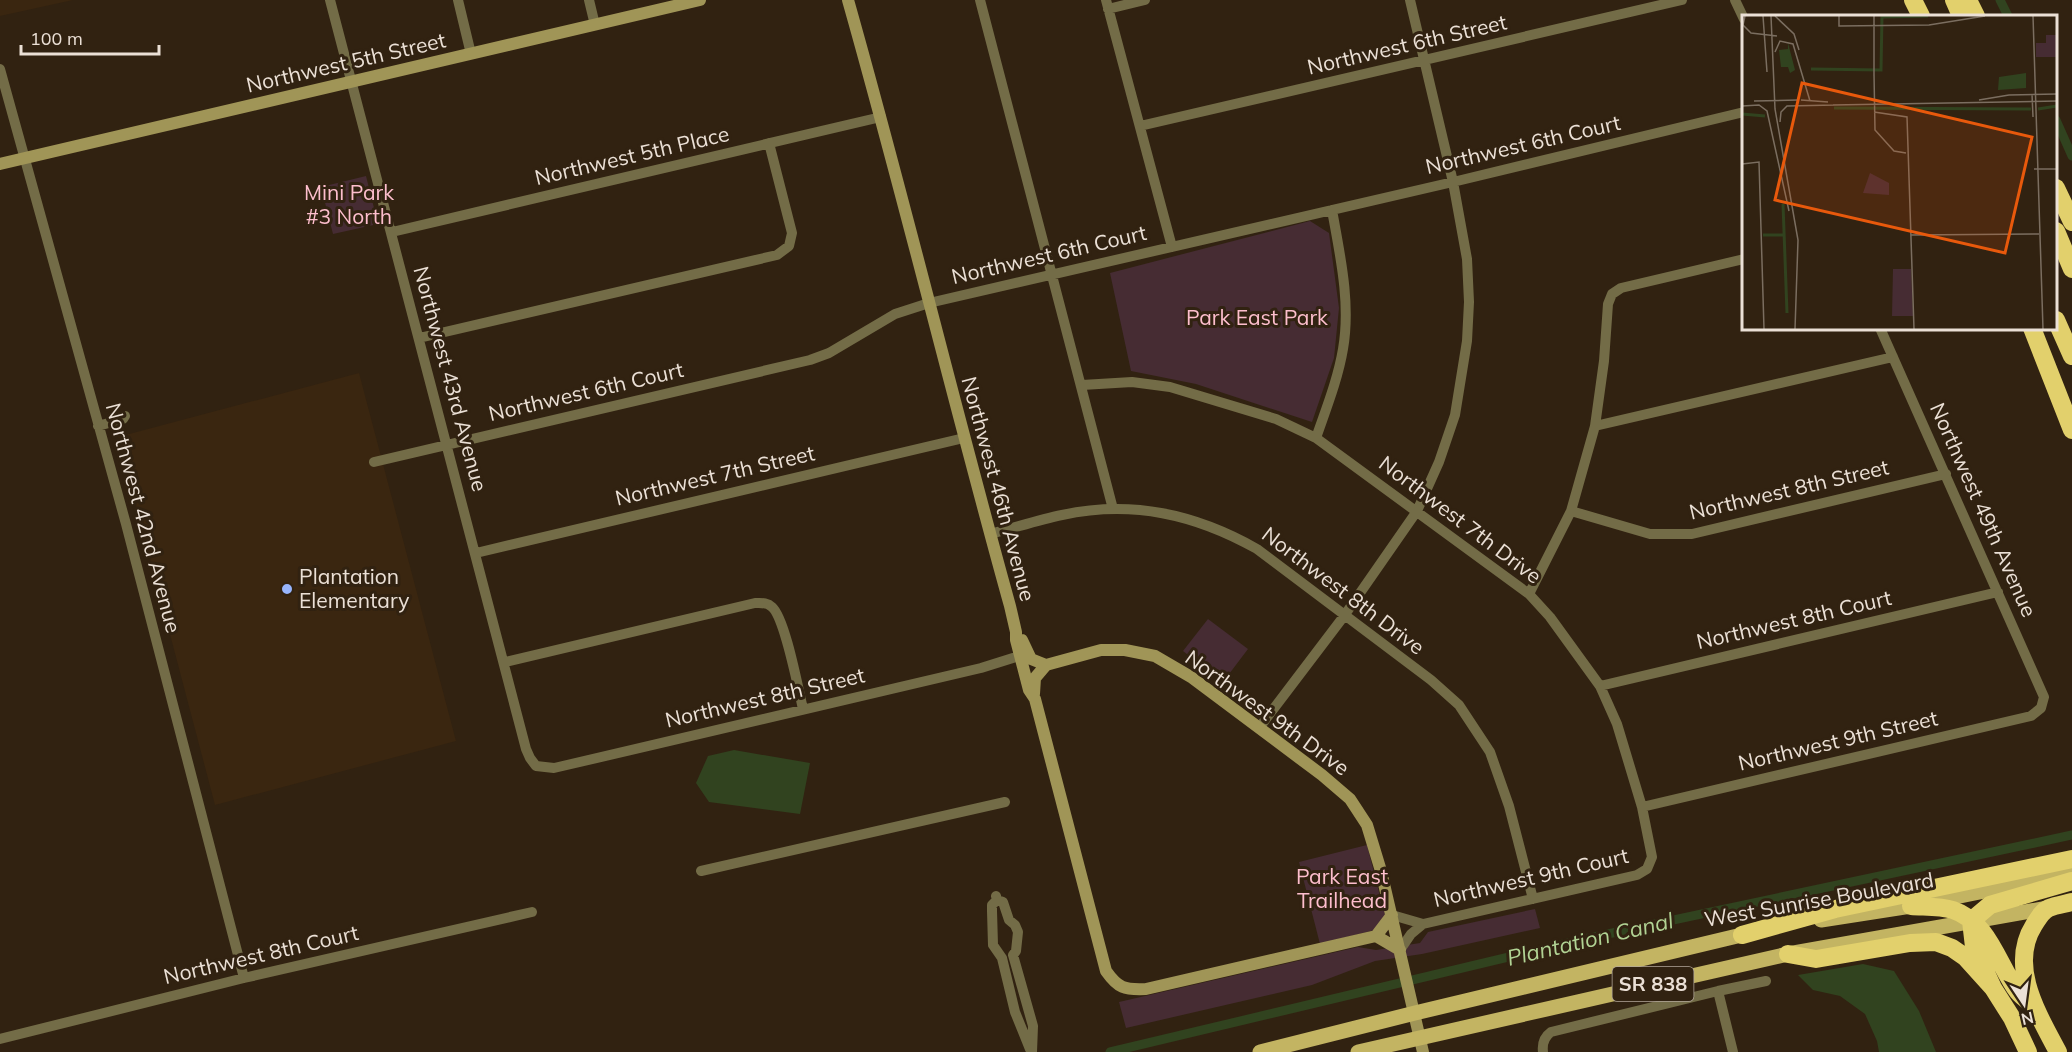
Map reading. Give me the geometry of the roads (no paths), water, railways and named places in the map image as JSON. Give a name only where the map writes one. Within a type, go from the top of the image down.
[{"type":"highway","points":[[1914,0],[1921,15]]},
{"type":"highway","points":[[1954,0],[1961,15]]},
{"type":"highway","points":[[1968,0],[1976,15]]},
{"type":"highway","points":[[2057,192],[2072,222]]},
{"type":"highway","points":[[2057,235],[2072,269]]},
{"type":"highway","points":[[2057,324],[2072,356]]},
{"type":"highway","points":[[2033,330],[2072,430]]},
{"type":"highway","points":[[1742,935],[1835,909],[2072,859]]},
{"type":"highway","points":[[1971,921],[1990,905],[2072,881]]},
{"type":"highway","name":"SR 838","points":[[2048,908],[2072,902]]},
{"type":"highway","points":[[1911,906],[1954,910],[1971,921],[1988,938],[2019,993],[2034,1005]]},
{"type":"highway","points":[[2048,908],[2039,916],[2024,944],[2022,958],[2034,1005],[2058,1052]]},
{"type":"highway","points":[[1971,921],[1974,947],[1993,988],[2012,1018],[2028,1052]]},
{"type":"highway","points":[[1788,954],[1816,959],[1910,943],[1936,942],[1952,948],[1965,957],[1993,988]]},
{"type":"main road","name":"West Sunrise Boulevard","points":[[1260,1052],[1742,935],[1804,922],[1911,906],[2072,873]]},
{"type":"main road","name":"SR 838","points":[[1358,1052],[1421,1045],[1788,954],[2048,908]]},
{"type":"street","name":"Northwest 43rd Avenue","points":[[330,0],[526,749],[536,766]]},
{"type":"street","points":[[458,0],[471,54]]},
{"type":"street","points":[[589,0],[595,25]]},
{"type":"street","name":"Northwest 5th Street","points":[[0,164],[700,0]]},
{"type":"street","name":"Northwest 46th Avenue","points":[[848,0],[1022,649]]},
{"type":"street","points":[[980,0],[1113,509]]},
{"type":"street","points":[[1145,0],[1107,4],[1172,247]]},
{"type":"street","points":[[1258,728],[1344,616],[1417,511],[1440,462],[1455,415],[1466,350],[1469,302],[1467,259],[1453,182],[1410,0]]},
{"type":"street","name":"Northwest 6th Street","points":[[1140,126],[1682,0]]},
{"type":"street","points":[[1735,0],[1742,17]]},
{"type":"street","name":"Northwest 42nd Avenue","points":[[0,69],[126,524],[244,978]]},
{"type":"street","name":"Northwest 6th Court","points":[[374,462],[810,360],[829,353],[895,314],[928,303],[1453,182],[1742,112]]},
{"type":"street","name":"Northwest 5th Place","points":[[392,232],[881,117]]},
{"type":"street","points":[[419,338],[777,255],[789,246],[792,233],[769,143]]},
{"type":"street","points":[[1316,438],[1332,394],[1343,348],[1345,303],[1342,263],[1332,210]]},
{"type":"street","points":[[1529,594],[1571,512],[1595,426],[1604,361],[1608,304],[1612,294],[1622,288],[1742,259]]},
{"type":"street","name":"Northwest 49th Avenue","points":[[1881,330],[2044,697],[2041,708]]},
{"type":"street","points":[[1595,426],[1893,357]]},
{"type":"street","name":"Northwest 7th Drive","points":[[1082,385],[1132,382],[1170,387],[1276,419],[1316,438],[1529,594],[1563,634],[1600,686],[1617,724],[1642,807],[1652,858],[1647,869]]},
{"type":"street","points":[[98,426],[123,419],[125,416]]},
{"type":"street","name":"Northwest 7th Street","points":[[476,553],[964,438]]},
{"type":"street","name":"Northwest 8th Street","points":[[1571,512],[1650,534],[1692,534],[1946,474]]},
{"type":"street","name":"Northwest 8th Drive","points":[[990,534],[1062,515],[1113,509],[1148,511],[1190,518],[1227,532],[1257,549],[1431,680],[1459,705],[1490,752],[1509,806],[1533,899]]},
{"type":"street","name":"Northwest 8th Court","points":[[1600,686],[1998,592]]},
{"type":"street","points":[[505,662],[754,603],[770,604],[780,618],[803,709]]},
{"type":"street","points":[[1022,649],[1031,659],[1046,665],[1035,678],[1035,699],[1106,971],[1116,984],[1130,990],[1146,989],[1376,936],[1392,915]]},
{"type":"street","points":[[1022,649],[1029,690],[1035,699]]},
{"type":"street","name":"Northwest 8th Street","points":[[536,766],[554,768],[803,709],[1002,661],[1016,657],[1022,649]]},
{"type":"street","name":"Northwest 9th Drive","points":[[1046,665],[1101,650],[1125,650],[1155,656],[1191,677],[1322,775],[1350,800],[1367,825],[1401,951],[1421,1045]]},
{"type":"street","points":[[1002,661],[1015,663],[1025,673]]},
{"type":"street","name":"Northwest 9th Street","points":[[1642,807],[2031,716],[2041,708]]},
{"type":"street","points":[[701,871],[1005,802]]},
{"type":"street","name":"Northwest 9th Court","points":[[1401,951],[1411,934],[1423,924],[1637,875],[1647,869]]},
{"type":"street","points":[[996,898],[1004,902],[1009,920],[1018,932],[1016,951],[1013,956],[1032,1026],[1032,1052],[1015,1012],[1002,958],[993,945],[992,905],[996,898]]},
{"type":"street","name":"Northwest 8th Court","points":[[0,1039],[244,978],[531,912]]},
{"type":"street","name":"Northwest 9th Court","points":[[1392,915],[1423,924]]},
{"type":"street","points":[[992,924],[1009,920]]},
{"type":"street","points":[[1376,936],[1401,951]]},
{"type":"street","points":[[1543,1052],[1542,1046],[1551,1032],[1766,981]]},
{"type":"street","points":[[1718,991],[1733,1052]]},
{"type":"waterway","points":[[2000,0],[2008,15]]},
{"type":"waterway","points":[[2057,122],[2072,156]]},
{"type":"waterway","name":"Plantation Canal","points":[[1110,1052],[1589,938],[2072,835]]},
{"type":"place","name":"Plantation Elementary","points":[[287,589]]},
{"type":"park label","name":"Mini Park #3 North","points":[[349,205]]},
{"type":"park label","name":"Park East Park","points":[[1257,318]]},
{"type":"park label","name":"Park East Trailhead","points":[[1342,889]]}]
